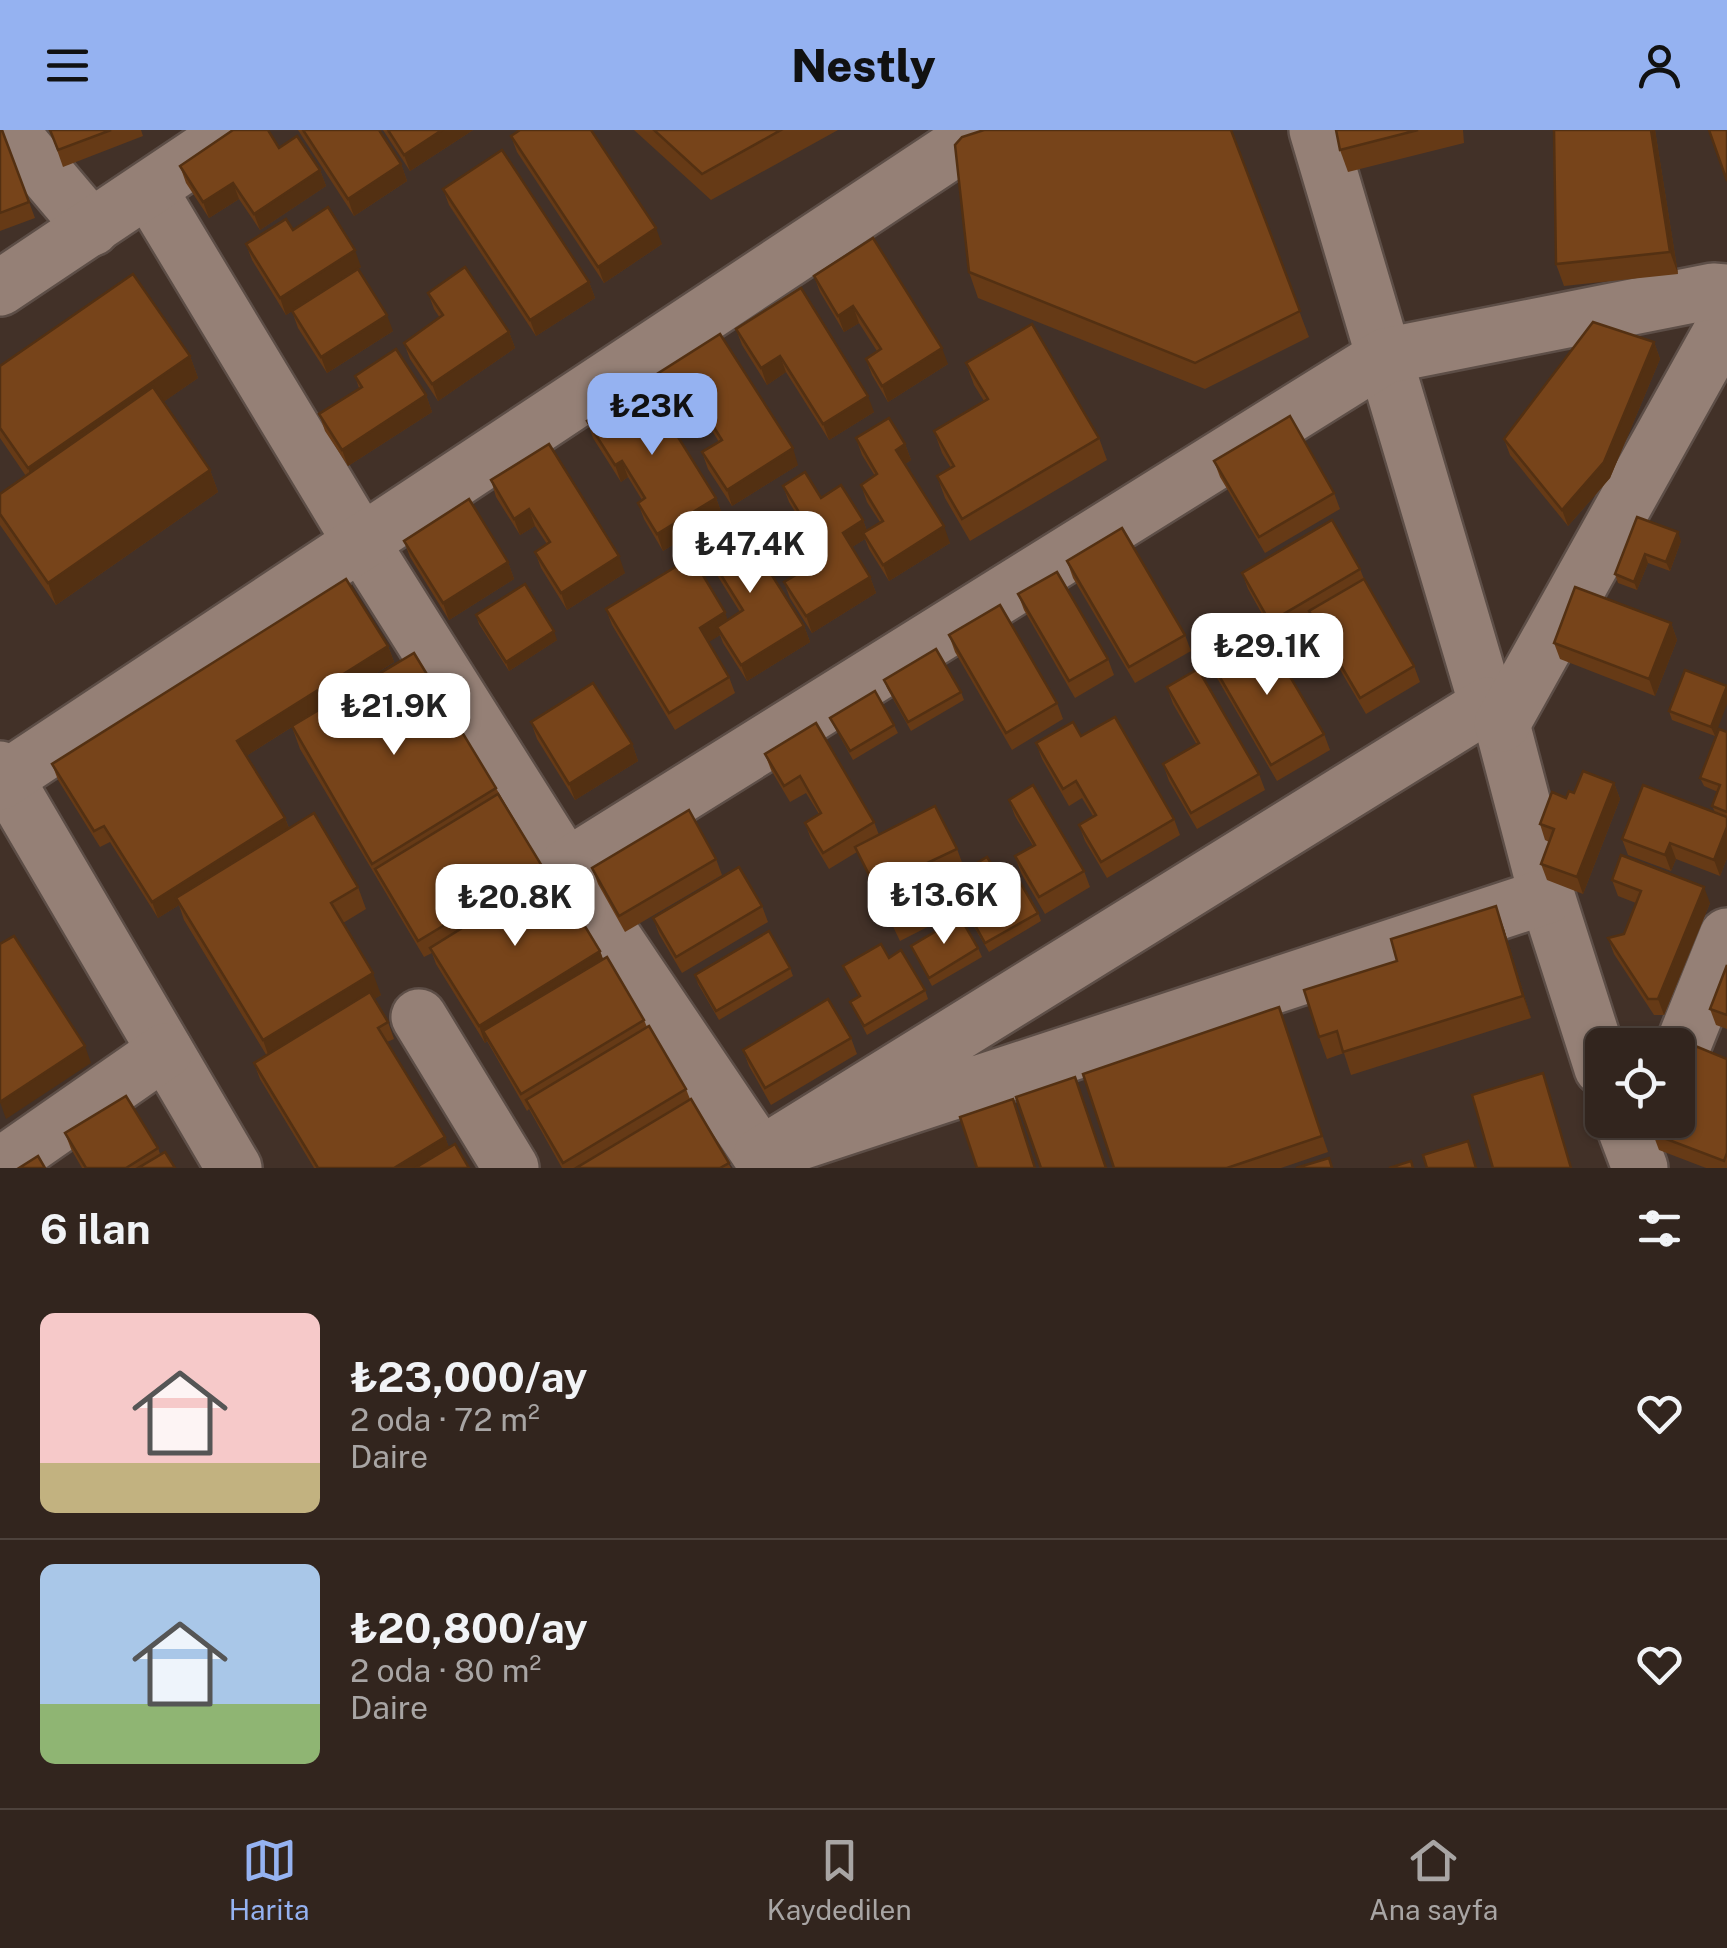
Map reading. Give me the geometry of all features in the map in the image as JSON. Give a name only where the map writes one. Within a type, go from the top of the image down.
[{"type":"street","points":[[9,130],[92,228]]},
{"type":"street","points":[[0,288],[236,130]]},
{"type":"street","points":[[234,1168],[2,777],[983,130]]},
{"type":"street","points":[[1317,130],[1589,1028]]},
{"type":"street","points":[[150,190],[362,542],[566,867],[765,1161]]},
{"type":"street","points":[[566,867],[1385,356],[1714,291],[1727,292]]},
{"type":"street","points":[[765,1161],[1494,715],[1727,321]]},
{"type":"street","points":[[765,1161],[1547,896]]},
{"type":"street","points":[[1690,1028],[1727,936]]},
{"type":"street","points":[[419,1016],[511,1168]]},
{"type":"street","points":[[0,1166],[165,1051]]},
{"type":"building","points":[[0,130],[29,202],[0,213]]},
{"type":"building","points":[[50,130],[111,130],[58,150]]},
{"type":"building","points":[[233,130],[268,130],[279,148],[297,136],[320,170],[254,214],[233,183],[203,202],[180,166]]},
{"type":"building","points":[[303,130],[379,130],[401,164],[348,199]]},
{"type":"building","points":[[388,130],[442,130],[404,155]]},
{"type":"building","points":[[520,130],[591,130],[656,228],[598,267],[511,136]]},
{"type":"building","points":[[654,130],[781,130],[702,174]]},
{"type":"building","points":[[984,130],[1231,130],[1300,311],[1195,363],[969,272],[955,145],[962,137]]},
{"type":"building","points":[[1336,130],[1418,130],[1340,150]]},
{"type":"building","points":[[1554,130],[1651,130],[1670,252],[1556,264]]},
{"type":"building","points":[[1709,130],[1727,130],[1727,181]]},
{"type":"building","points":[[502,150],[589,282],[530,320],[443,189]]},
{"type":"building","points":[[328,207],[355,250],[280,298],[246,244],[286,219],[293,230]]},
{"type":"building","points":[[873,238],[942,348],[882,386],[866,359],[881,349],[853,306],[838,316],[814,276]]},
{"type":"building","points":[[465,267],[509,332],[432,384],[404,343],[443,315],[428,293]]},
{"type":"building","points":[[358,269],[387,315],[321,357],[292,311]]},
{"type":"building","points":[[133,274],[190,356],[28,468],[0,428],[0,366]]},
{"type":"building","points":[[801,288],[868,396],[823,424],[780,356],[761,368],[736,329]]},
{"type":"building","points":[[1593,322],[1654,342],[1604,462],[1562,510],[1504,439]]},
{"type":"building","points":[[1032,324],[1099,438],[962,519],[937,476],[954,466],[934,431],[988,399],[966,363]]},
{"type":"building","points":[[720,334],[793,448],[727,490],[702,452],[722,440],[695,397],[678,408],[657,374]]},
{"type":"building","points":[[396,349],[426,395],[342,450],[319,414],[362,387],[355,376]]},
{"type":"building","points":[[645,384],[716,498],[657,534],[638,503],[645,498],[622,461],[615,465],[587,421]]},
{"type":"building","points":[[153,387],[210,470],[48,583],[0,514],[0,494]]},
{"type":"building","points":[[1290,416],[1334,493],[1259,537],[1214,461]]},
{"type":"building","points":[[889,418],[905,444],[896,450],[944,526],[883,565],[863,533],[883,521],[861,485],[877,474],[856,438]]},
{"type":"building","points":[[549,444],[619,556],[561,593],[535,552],[550,542],[529,509],[514,519],[491,480]]},
{"type":"building","points":[[805,472],[821,498],[841,485],[863,520],[843,533],[870,577],[806,616],[784,582],[809,567],[787,532],[805,522],[783,486]]},
{"type":"building","points":[[469,499],[508,562],[443,603],[404,541]]},
{"type":"building","points":[[1637,517],[1678,532],[1666,562],[1645,554],[1634,582],[1615,574]]},
{"type":"building","points":[[737,520],[804,626],[741,665],[717,627],[743,610],[701,543]]},
{"type":"building","points":[[1332,520],[1360,569],[1270,622],[1242,573]]},
{"type":"building","points":[[1122,528],[1185,635],[1129,667],[1067,561]]},
{"type":"building","points":[[692,557],[725,612],[700,628],[729,677],[669,713],[606,609]]},
{"type":"building","points":[[1057,572],[1108,659],[1069,681],[1018,594]]},
{"type":"building","points":[[346,579],[388,646],[237,741],[285,818],[152,902],[104,826],[94,831],[52,764]]},
{"type":"building","points":[[1364,579],[1414,666],[1360,698],[1309,611]]},
{"type":"building","points":[[525,584],[554,631],[506,662],[476,615]]},
{"type":"building","points":[[1575,587],[1671,623],[1649,679],[1554,643]]},
{"type":"building","points":[[1000,605],[1057,703],[1006,733],[949,635]]},
{"type":"building","points":[[1263,631],[1324,734],[1271,765],[1211,662]]},
{"type":"building","points":[[936,649],[961,692],[908,722],[884,680]]},
{"type":"building","points":[[414,653],[496,788],[372,864],[292,726]]},
{"type":"building","points":[[1198,669],[1259,774],[1191,813],[1163,764],[1199,743],[1167,687]]},
{"type":"building","points":[[1685,670],[1727,686],[1711,727],[1669,711]]},
{"type":"building","points":[[593,683],[632,744],[569,784],[531,722]]},
{"type":"building","points":[[875,691],[894,725],[850,751],[830,718]]},
{"type":"building","points":[[1115,717],[1174,819],[1101,862],[1079,825],[1096,815],[1076,781],[1063,789],[1036,743],[1073,722],[1081,736]]},
{"type":"building","points":[[816,723],[874,822],[823,853],[805,823],[821,813],[800,776],[784,786],[765,754]]},
{"type":"building","points":[[1719,729],[1727,732],[1727,812],[1712,806],[1720,785],[1700,778]]},
{"type":"building","points":[[1583,771],[1614,783],[1577,877],[1541,864],[1554,829],[1540,824],[1552,792],[1566,798],[1569,791],[1574,793]]},
{"type":"building","points":[[1033,785],[1084,871],[1039,897],[1015,856],[1035,845],[1009,800]]},
{"type":"building","points":[[1643,785],[1727,817],[1714,860],[1670,843],[1665,855],[1622,839]]},
{"type":"building","points":[[498,794],[542,866],[418,941],[375,869]]},
{"type":"building","points":[[935,806],[957,849],[927,863],[945,899],[894,924],[855,847]]},
{"type":"building","points":[[689,810],[716,859],[619,916],[592,868]]},
{"type":"building","points":[[314,813],[358,887],[331,903],[373,973],[263,1040],[176,898]]},
{"type":"building","points":[[1621,855],[1704,887],[1658,999],[1648,999],[1608,938],[1624,934],[1641,891],[1612,880]]},
{"type":"building","points":[[987,857],[997,873],[1010,865],[1038,913],[985,943],[970,916],[981,909],[960,873]]},
{"type":"building","points":[[739,867],[762,906],[676,957],[653,918]]},
{"type":"building","points":[[552,872],[600,951],[479,1026],[430,948]]},
{"type":"building","points":[[1496,906],[1523,996],[1343,1052],[1337,1031],[1319,1037],[1304,990],[1397,961],[1391,939]]},
{"type":"building","points":[[960,917],[978,948],[929,978],[911,946]]},
{"type":"building","points":[[769,931],[790,968],[716,1011],[695,975]]},
{"type":"building","points":[[14,936],[85,1046],[0,1102],[0,944]]},
{"type":"building","points":[[881,944],[889,958],[901,950],[925,990],[864,1026],[850,1002],[860,996],[843,966]]},
{"type":"building","points":[[607,957],[644,1020],[521,1094],[483,1031]]},
{"type":"building","points":[[1727,965],[1727,1015],[1710,1009]]},
{"type":"building","points":[[370,992],[388,1022],[378,1028],[445,1137],[394,1168],[318,1168],[254,1063]]},
{"type":"building","points":[[828,999],[851,1038],[765,1088],[743,1050]]},
{"type":"building","points":[[1279,1007],[1322,1136],[1227,1168],[1114,1168],[1083,1074]]},
{"type":"building","points":[[649,1026],[686,1089],[563,1163],[526,1100]]},
{"type":"building","points":[[1695,1046],[1727,1059],[1724,1161],[1664,1138],[1695,1138]]},
{"type":"building","points":[[1543,1073],[1571,1168],[1493,1168],[1472,1095]]},
{"type":"building","points":[[1075,1077],[1106,1168],[1041,1168],[1016,1097]]},
{"type":"building","points":[[126,1096],[158,1148],[126,1168],[86,1168],[65,1133]]},
{"type":"building","points":[[691,1099],[729,1163],[720,1168],[576,1168]]},
{"type":"building","points":[[1013,1099],[1035,1168],[977,1168],[960,1117]]},
{"type":"building","points":[[1468,1141],[1476,1168],[1427,1168],[1423,1155]]},
{"type":"building","points":[[455,1144],[469,1168],[415,1168]]},
{"type":"building","points":[[165,1152],[175,1168],[138,1168]]},
{"type":"building","points":[[38,1156],[45,1168],[19,1168]]},
{"type":"building","points":[[1329,1158],[1332,1168],[1296,1168]]},
{"type":"building","points":[[1411,1161],[1413,1168],[1389,1168]]}]
